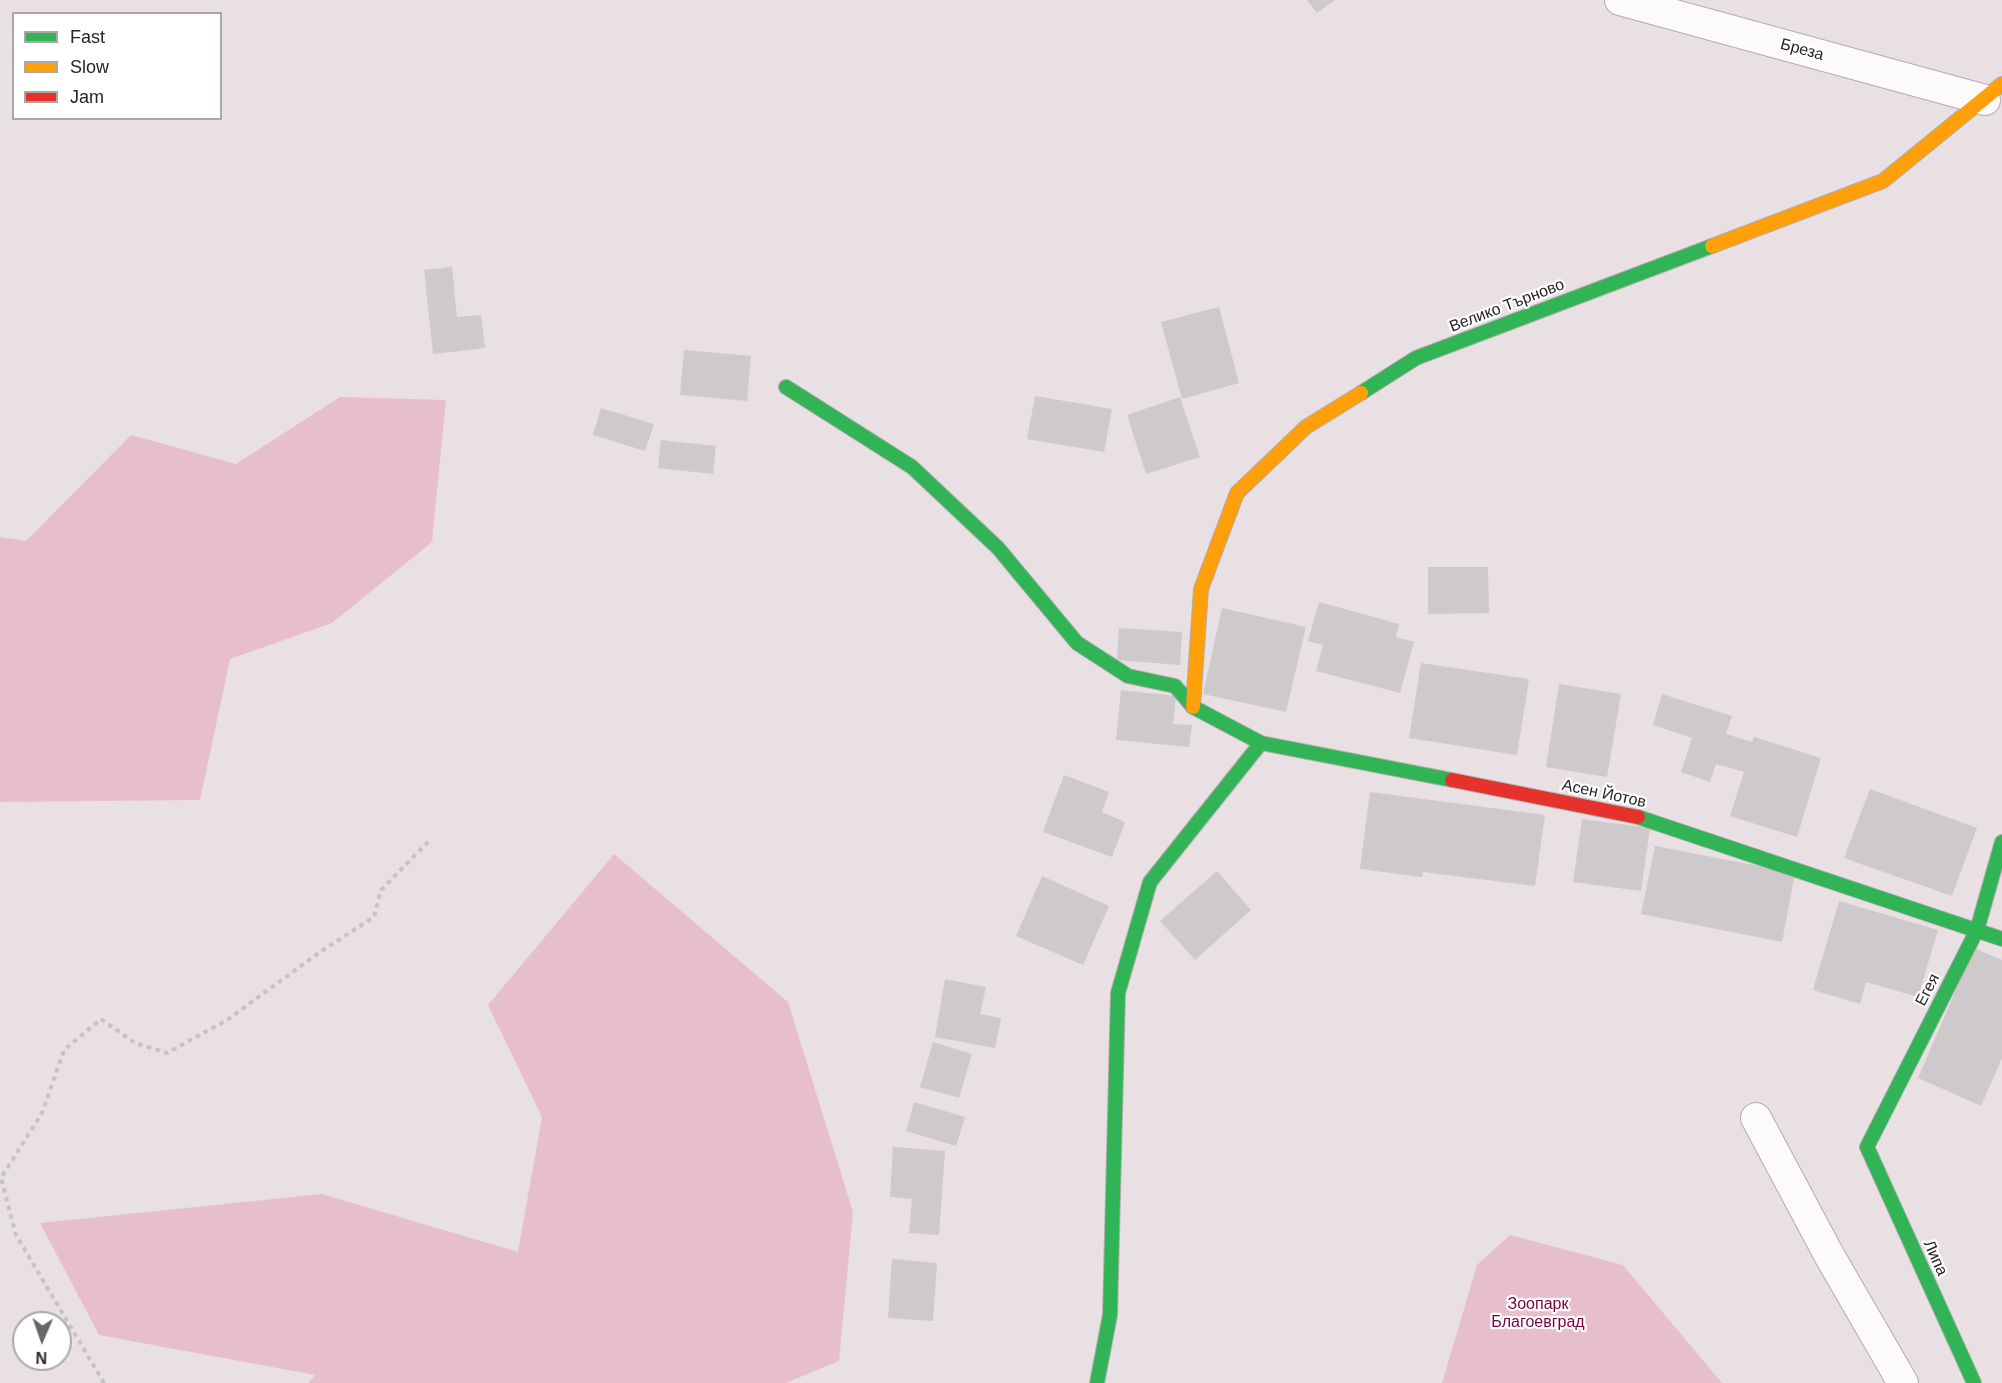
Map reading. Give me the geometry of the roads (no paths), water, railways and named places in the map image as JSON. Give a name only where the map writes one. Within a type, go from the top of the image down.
[{"type":"street","name":"Бреза","points":[[1620,0],[1993,92]]},
{"type":"street","name":"Велико Търново","points":[[1193,707],[1201,589],[1237,493],[1306,427],[1416,358],[1883,181],[1993,92]]},
{"type":"street","name":"Асен Йотов","points":[[786,387],[912,467],[998,548],[1077,644],[1128,676],[1175,686],[1193,707],[1261,743],[1640,817],[2002,939]]},
{"type":"street","points":[[1097,1383],[1110,1315],[1118,993],[1150,882],[1261,743]]},
{"type":"street","name":"Егея","points":[[1867,1147],[1977,930],[2002,842]]},
{"type":"street","points":[[1756,1118],[1829,1255],[1903,1383]]},
{"type":"street","name":"Липа","points":[[1867,1147],[1974,1383]]},
{"type":"park label","name":"Зоопарк Благоевград","points":[[1538,1314]]}]
